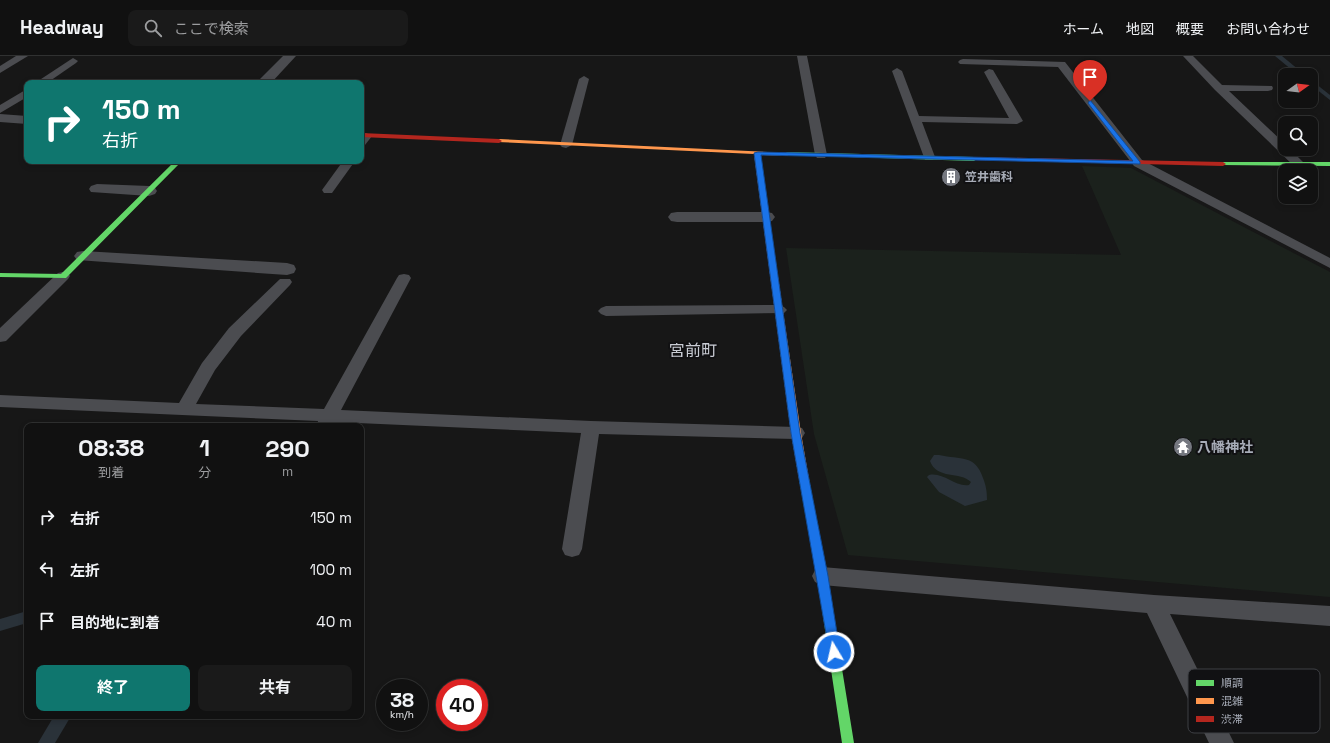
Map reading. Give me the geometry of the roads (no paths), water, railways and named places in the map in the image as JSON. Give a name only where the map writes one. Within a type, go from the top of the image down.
[{"type":"street","points":[[266,80],[290,56]]},
{"type":"street","points":[[0,118],[24,120]]},
{"type":"street","points":[[364,138],[929,158],[1138,163],[1299,164]]},
{"type":"street","points":[[758,153],[796,433],[822,576],[848,743]]},
{"type":"street","points":[[0,275],[63,276],[176,164]]},
{"type":"street","points":[[1318,164],[1330,164]]},
{"type":"street","points":[[97,189],[149,191]]},
{"type":"street","points":[[676,217],[766,217]]},
{"type":"street","points":[[83,256],[286,276]]},
{"type":"lane","points":[[0,70],[23,56]]},
{"type":"lane","points":[[802,56],[821,155]]},
{"type":"lane","points":[[1188,56],[1219,88],[1299,164]]},
{"type":"lane","points":[[44,80],[73,61]]},
{"type":"lane","points":[[963,62],[1061,64],[1138,163],[1330,264]]},
{"type":"lane","points":[[897,71],[929,158]]},
{"type":"lane","points":[[914,119],[1017,121],[989,72]]},
{"type":"lane","points":[[566,145],[584,79]]},
{"type":"lane","points":[[1219,88],[1268,88]]},
{"type":"lane","points":[[0,110],[24,94]]},
{"type":"lane","points":[[328,190],[346,164]]},
{"type":"lane","points":[[0,337],[63,276]]},
{"type":"lane","points":[[184,409],[208,366],[235,332],[286,276]]},
{"type":"lane","points":[[327,421],[404,278]]},
{"type":"lane","points":[[606,311],[779,310]]},
{"type":"lane","points":[[0,401],[184,409],[327,421],[796,433]]},
{"type":"lane","points":[[572,549],[591,427]]},
{"type":"lane","points":[[822,576],[1154,604],[1330,616]]},
{"type":"lane","points":[[1154,604],[1188,674]]},
{"type":"lane","points":[[1217,733],[1222,743]]},
{"type":"waterway","points":[[1278,56],[1293,68]]},
{"type":"waterway","points":[[1318,88],[1330,98]]},
{"type":"waterway","points":[[0,625],[24,618]]},
{"type":"waterway","points":[[46,743],[61,719]]},
{"type":"place","name":"笠井歯科","points":[[951,177]]},
{"type":"place","name":"八幡神社","points":[[1183,447]]},
{"type":"district","name":"宮前町","points":[[693,350]]}]
